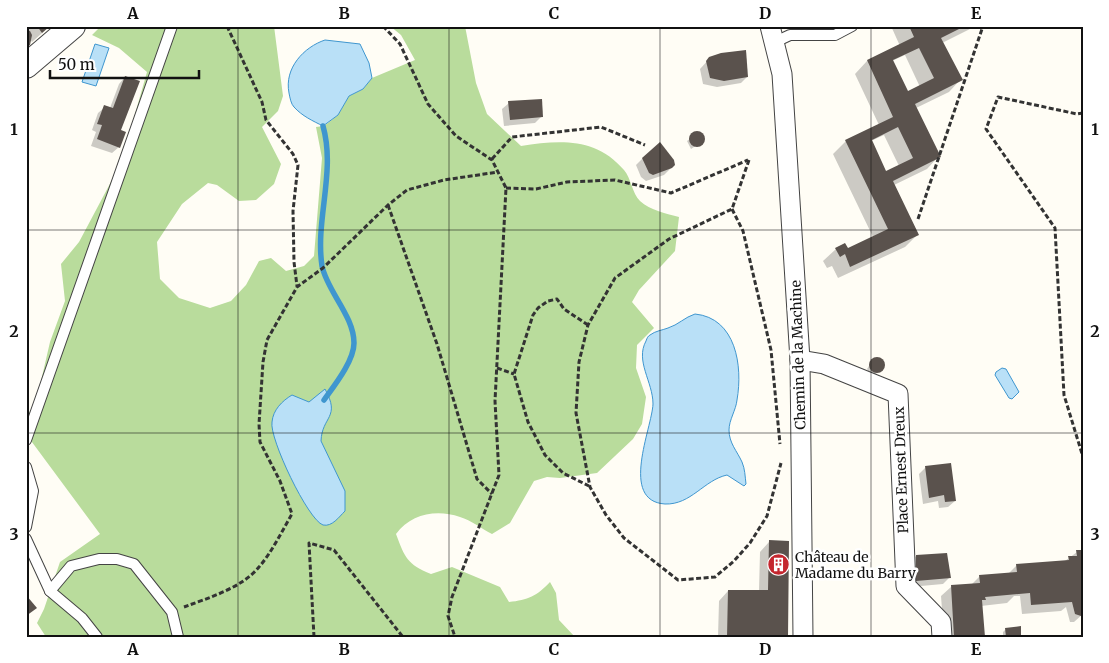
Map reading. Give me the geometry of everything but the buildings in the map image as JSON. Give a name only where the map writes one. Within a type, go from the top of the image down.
[{"type":"street","points":[[26,66],[73,26]]},
{"type":"street","name":"Chemin de la Machine","points":[[772,34],[782,74],[800,360],[803,637]]},
{"type":"street","name":"Place Ernest Dreux","points":[[800,360],[824,364],[898,394],[906,586],[941,622],[942,637]]},
{"type":"lane","points":[[26,440],[172,26]]},
{"type":"lane","points":[[772,34],[835,35],[852,26]]},
{"type":"lane","points":[[26,468],[33,491],[26,527]]},
{"type":"lane","points":[[26,539],[50,591],[82,618],[98,637]]},
{"type":"lane","points":[[50,591],[71,566],[99,559],[117,559],[134,564],[172,612],[178,637]]},
{"type":"path","points":[[227,26],[262,102],[266,120],[293,154],[298,165],[293,211],[297,287]]},
{"type":"path","points":[[383,26],[400,44],[428,104],[456,136],[492,160],[506,188],[496,401],[499,474],[452,597],[448,616],[455,637]]},
{"type":"path","points":[[918,219],[983,26]]},
{"type":"path","points":[[1083,113],[1077,114],[998,97],[986,129],[1054,228],[1064,395],[1083,456]]},
{"type":"path","points":[[492,160],[512,137],[602,127],[645,145]]},
{"type":"path","points":[[506,188],[536,189],[568,182],[615,180],[671,193],[749,160],[732,209],[669,239],[615,278],[588,325],[578,362],[576,413],[590,487],[606,515],[624,538],[678,580],[715,577],[734,561],[750,543],[767,516],[781,462]]},
{"type":"path","points":[[172,612],[217,594],[245,580],[259,568],[292,514],[280,481],[260,442],[259,424],[262,362],[267,340],[297,287],[322,268],[388,205],[407,190],[444,180],[498,172]]},
{"type":"path","points":[[388,205],[437,344],[477,479],[492,494]]},
{"type":"path","points":[[732,209],[743,231],[771,350],[780,452]]},
{"type":"path","points":[[588,325],[564,309],[557,299],[548,301],[538,308],[527,327],[514,374],[528,422],[545,455],[563,473],[590,487]]},
{"type":"path","points":[[497,368],[514,374]]},
{"type":"path","points":[[314,637],[309,543],[334,550],[403,637]]},
{"type":"green space","points":[[101,26],[274,26],[283,96],[278,111],[262,127],[281,164],[274,184],[256,200],[239,201],[217,185],[208,183],[182,204],[157,242],[160,279],[179,298],[210,308],[231,301],[246,285],[259,261],[271,258],[286,271],[304,266],[314,256],[322,158],[316,127],[324,126],[338,115],[349,96],[363,89],[372,78],[415,60],[401,35],[390,26],[465,26],[476,83],[487,114],[521,146],[563,142],[589,146],[601,151],[624,170],[640,201],[654,209],[679,217],[675,251],[639,290],[632,302],[654,328],[637,345],[636,368],[646,397],[642,424],[633,439],[597,473],[560,478],[547,477],[534,481],[510,523],[492,534],[464,518],[442,513],[417,518],[402,527],[396,534],[405,555],[417,567],[431,574],[452,567],[500,587],[509,602],[532,596],[541,591],[550,582],[556,593],[559,620],[575,637],[46,637],[37,623],[44,609],[60,562],[100,534],[26,434],[26,415],[35,407],[50,342],[65,301],[61,264],[79,242],[121,163],[147,72],[119,48],[92,35]]},
{"type":"water","points":[[325,40],[360,44],[369,63],[372,78],[363,89],[349,96],[338,115],[323,126],[304,116],[294,107],[290,99],[288,84],[297,60],[317,43]]},
{"type":"water","points":[[95,44],[109,48],[96,86],[82,82]]},
{"type":"water","points":[[695,314],[709,317],[720,324],[734,346],[739,373],[739,387],[729,426],[729,435],[743,465],[746,484],[744,486],[727,475],[711,482],[682,501],[665,504],[651,500],[644,490],[641,477],[641,462],[653,404],[643,364],[643,349],[649,335],[672,327]]},
{"type":"water","points":[[1002,368],[1006,369],[1019,392],[1012,399],[1009,398],[995,375]]},
{"type":"water","points":[[325,389],[331,406],[331,412],[324,426],[321,441],[345,491],[345,511],[335,521],[323,525],[316,520],[308,509],[291,478],[277,444],[272,422],[279,406],[292,395],[309,402]]},
{"type":"waterway","points":[[323,126],[326,143],[327,178],[321,231],[322,266],[329,285],[350,323],[354,343],[351,358],[338,381],[324,400]]},
{"type":"place","name":"Château de Madame du Barry","points":[[779,565]]}]
